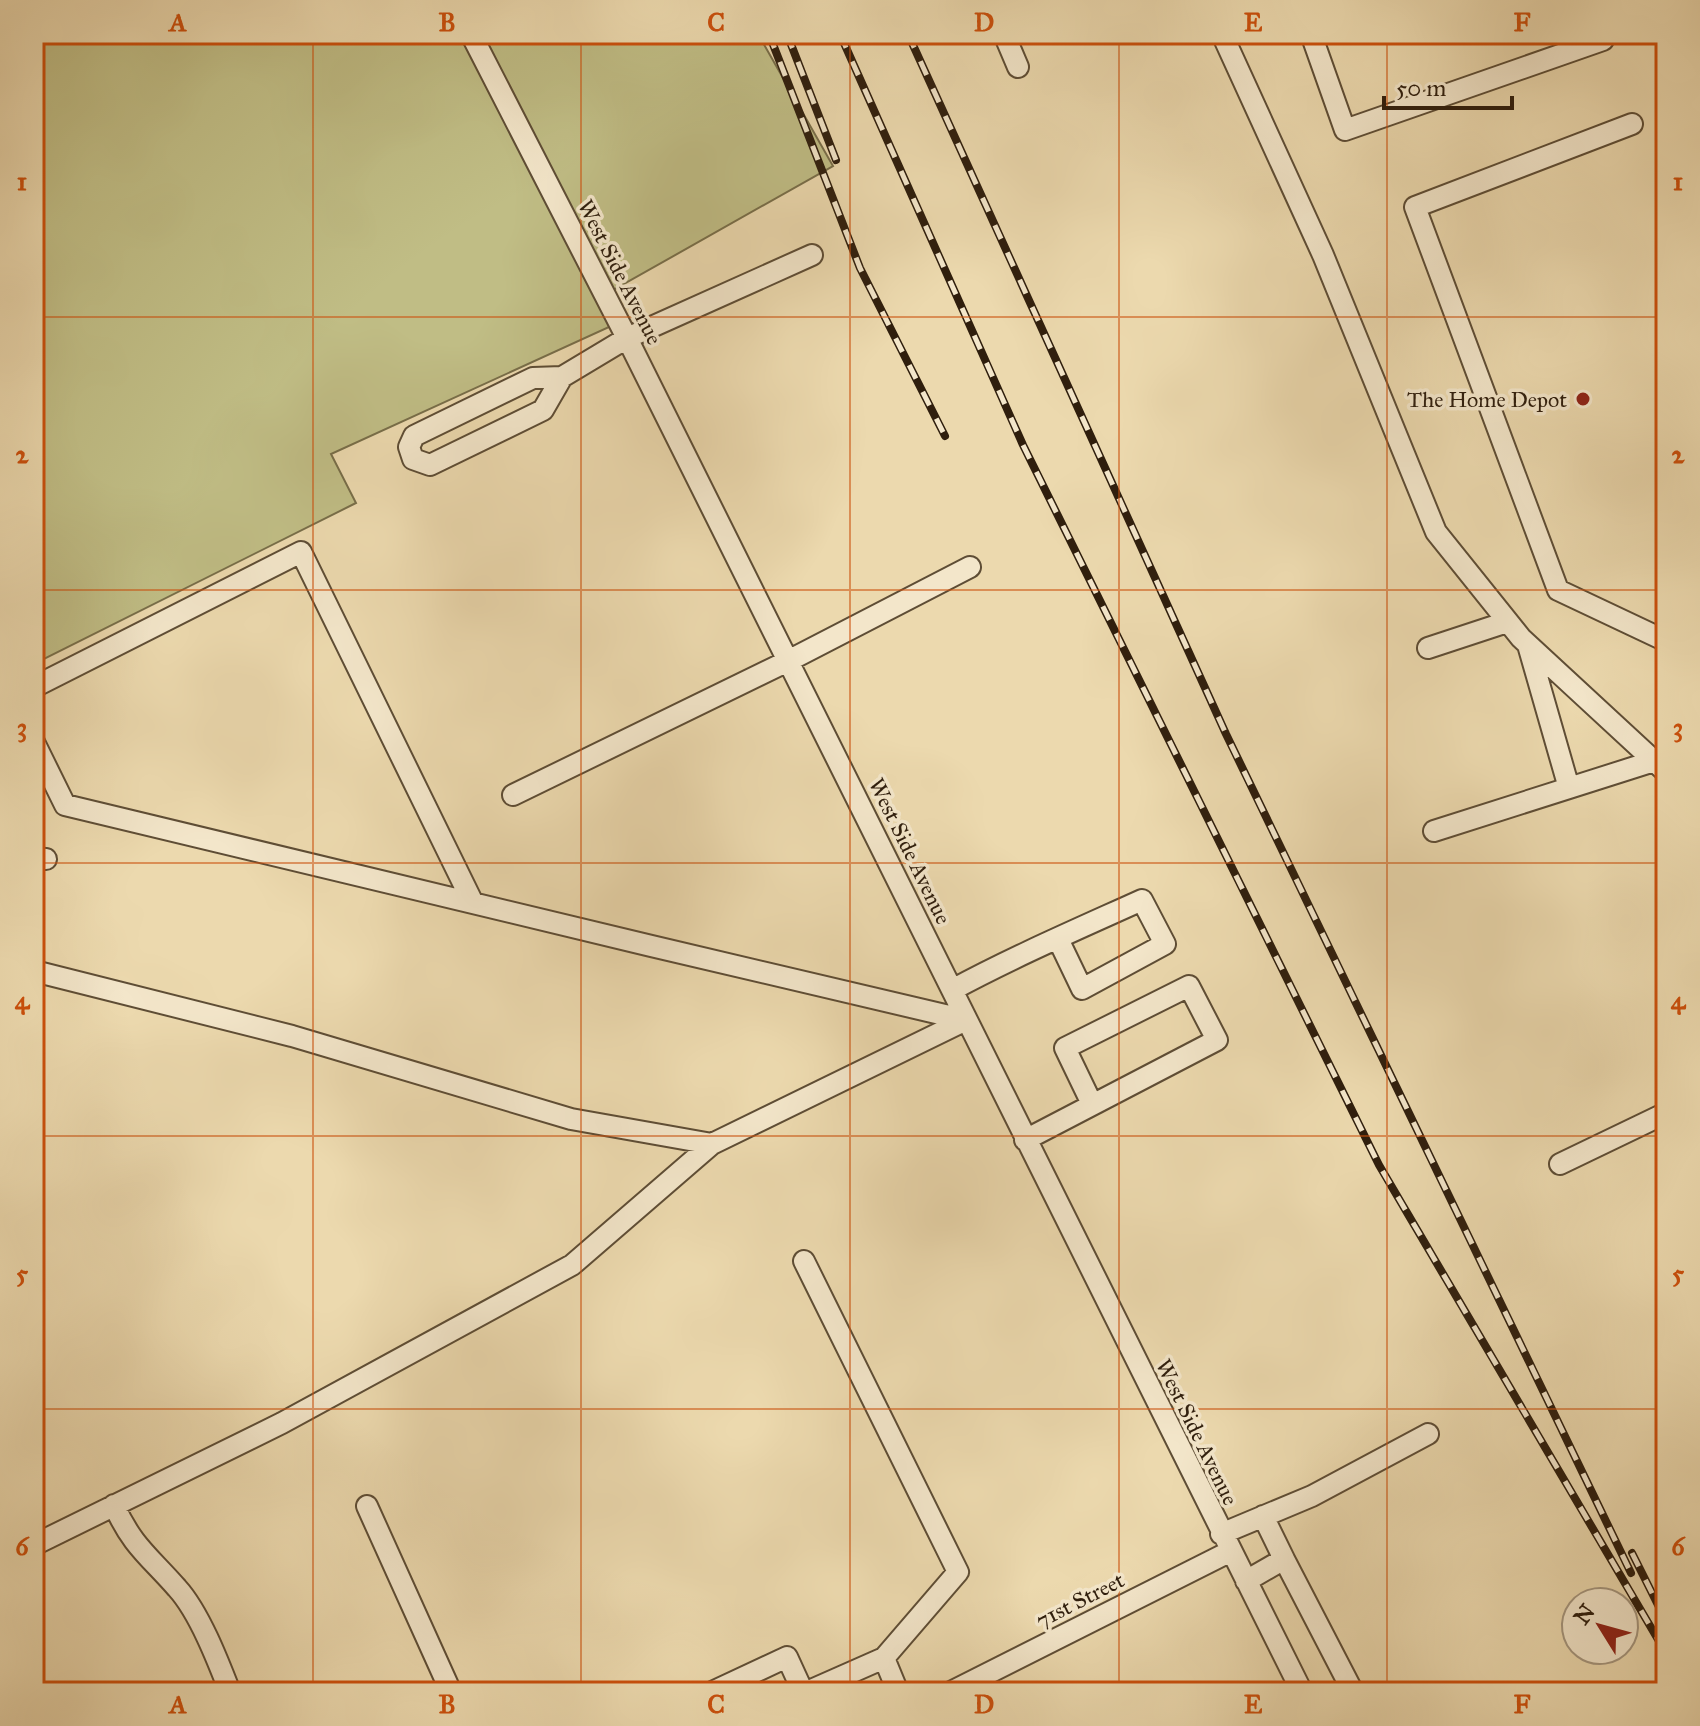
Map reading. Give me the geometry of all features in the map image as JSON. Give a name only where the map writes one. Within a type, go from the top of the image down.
[{"type":"street","name":"West Side Avenue","points":[[471,34],[627,338],[1302,1692]]},
{"type":"street","points":[[1004,34],[1018,67]]},
{"type":"street","points":[[1222,34],[1323,255],[1436,532],[1528,645],[1660,766]]},
{"type":"street","points":[[1311,34],[1345,130],[1603,40]]},
{"type":"street","points":[[1632,124],[1415,207],[1558,590],[1666,641]]},
{"type":"street","points":[[562,377],[543,410],[430,465],[413,459],[409,447],[414,436],[533,378],[562,377],[627,338],[812,255]]},
{"type":"street","points":[[34,687],[301,552],[472,901]]},
{"type":"street","points":[[513,795],[788,661],[970,567]]},
{"type":"street","points":[[1428,648],[1507,622]]},
{"type":"street","points":[[1528,645],[1569,788]]},
{"type":"street","points":[[34,742],[65,805],[472,901],[562,927],[966,1020]]},
{"type":"street","points":[[1434,831],[1569,788],[1660,766]]},
{"type":"street","points":[[952,990],[1058,939],[1142,900],[1165,944],[1082,989],[1058,939]]},
{"type":"street","points":[[34,971],[292,1036],[571,1119],[712,1144]]},
{"type":"street","points":[[1025,1140],[1217,1040],[1189,986],[1065,1048],[1092,1104]]},
{"type":"street","points":[[34,1545],[282,1423],[572,1265],[712,1144],[966,1020]]},
{"type":"street","points":[[1560,1164],[1666,1113]]},
{"type":"street","points":[[712,1692],[787,1657],[805,1692],[884,1658],[958,1572],[804,1261]]},
{"type":"street","name":"71st Street","points":[[951,1692],[1226,1543],[1263,1516],[1312,1496],[1428,1434]]},
{"type":"street","points":[[114,1505],[125,1530],[147,1560],[179,1589],[230,1692]]},
{"type":"street","points":[[367,1506],[451,1692]]},
{"type":"street","points":[[1263,1516],[1353,1692]]},
{"type":"street","points":[[1246,1581],[1284,1559]]},
{"type":"street","points":[[884,1658],[898,1692]]},
{"type":"shaded area","points":[[39,34],[758,34],[833,166],[608,293],[620,322],[331,454],[356,503],[34,664],[34,37]]},
{"type":"railway","points":[[769,34],[860,268],[945,436]]},
{"type":"railway","points":[[787,34],[836,160]]},
{"type":"railway","points":[[840,34],[1023,445],[1379,1165],[1666,1653]]},
{"type":"railway","points":[[908,34],[1226,734],[1631,1573]]},
{"type":"railway","points":[[1632,1553],[1666,1621]]},
{"type":"place","name":"The Home Depot","points":[[1583,399]]}]
